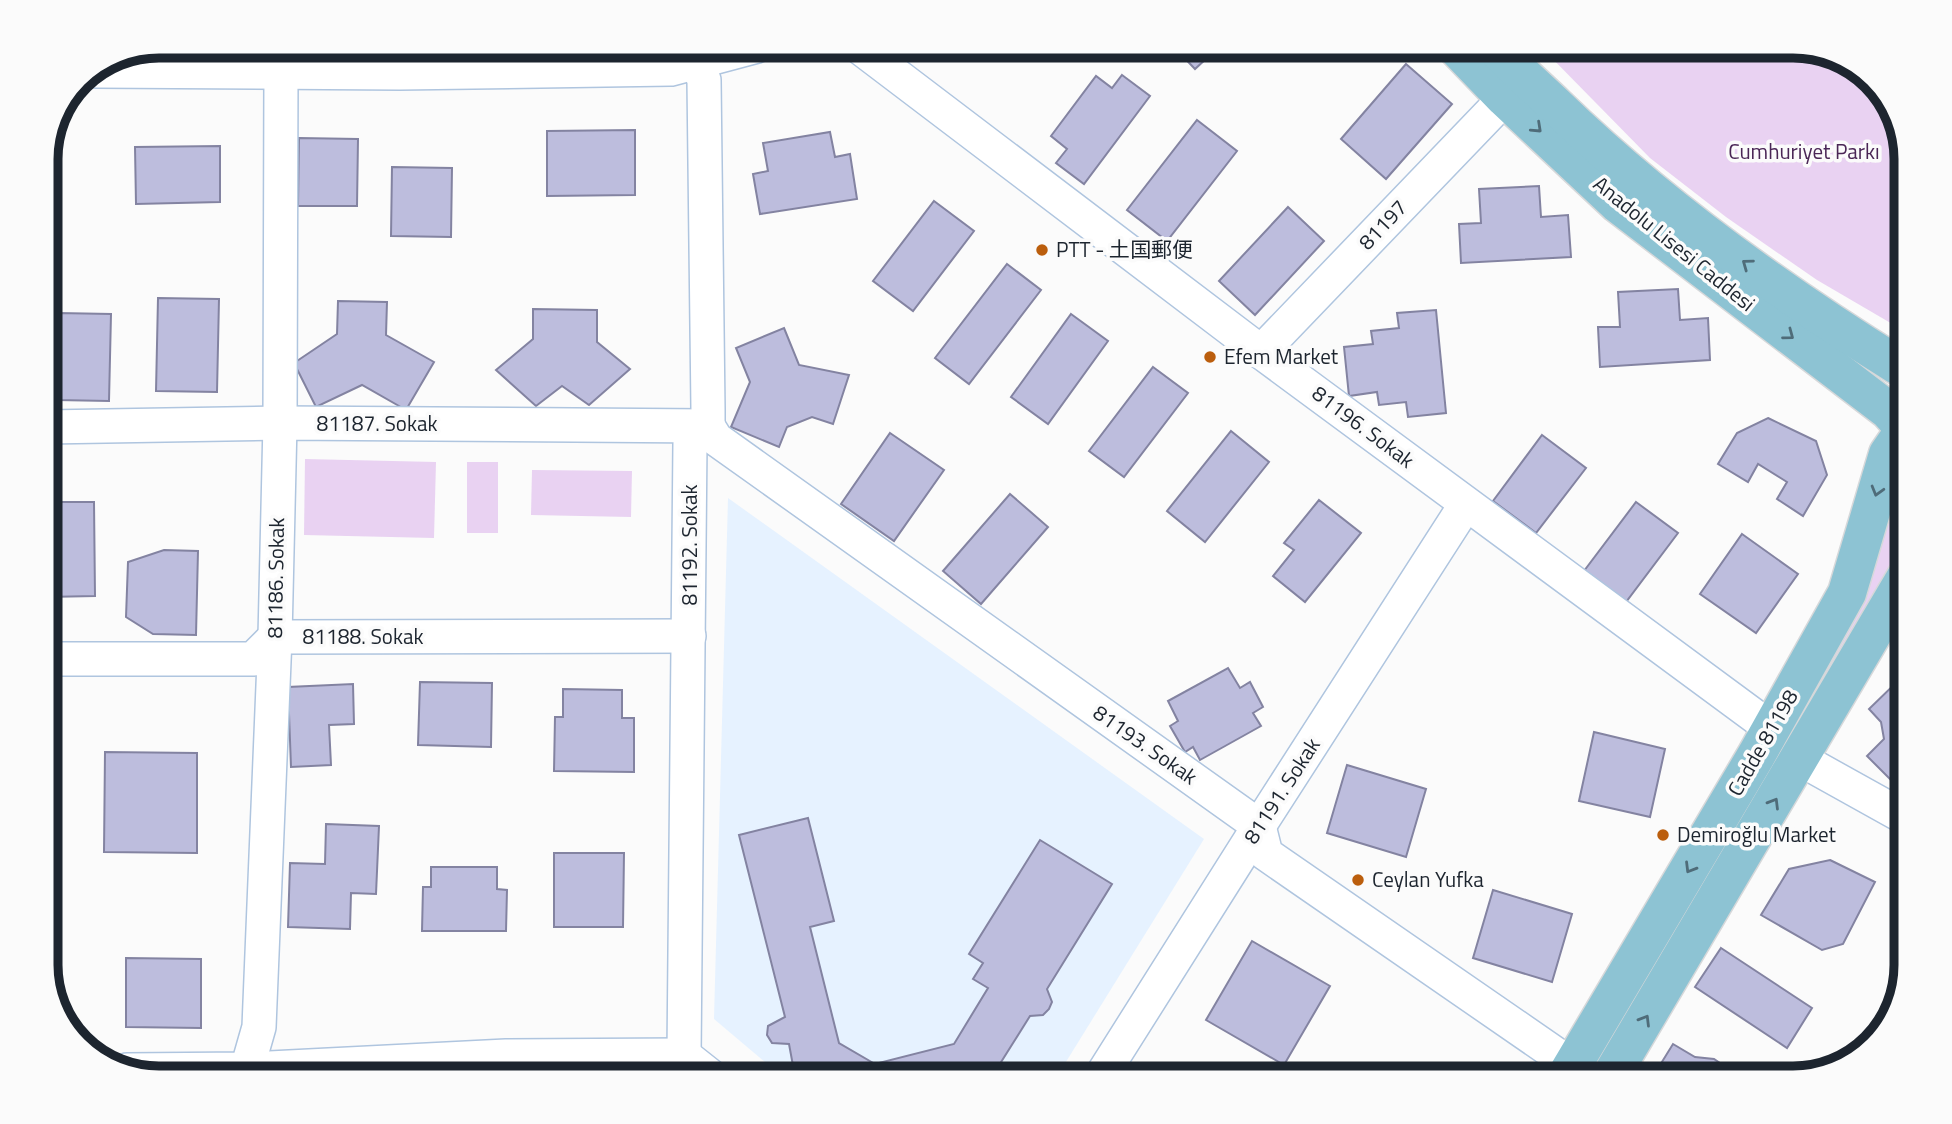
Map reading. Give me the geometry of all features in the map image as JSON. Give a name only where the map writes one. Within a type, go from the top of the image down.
[{"type":"main road","name":"Anadolu Lisesi Caddesi","points":[[1466,58],[1504,98],[1618,204],[1894,416]]},
{"type":"main road","name":"Anadolu Lisesi Caddesi","points":[[1506,58],[1639,183],[1813,313],[1894,363]]},
{"type":"main road","name":"Cadde 81198","points":[[1573,1066],[1772,729],[1847,593],[1888,454],[1894,446]]},
{"type":"main road","name":"Cadde 81198","points":[[1618,1066],[1894,598]]},
{"type":"street","points":[[110,71],[400,73],[671,69],[688,58]]},
{"type":"street","points":[[696,58],[704,80],[708,426]]},
{"type":"street","name":"81196. Sokak","points":[[874,58],[1261,352],[1772,729]]},
{"type":"street","name":"81186. Sokak","points":[[245,1066],[259,1027],[275,637],[280,423],[281,71]]},
{"type":"street","name":"81197","points":[[1261,352],[1504,98]]},
{"type":"street","name":"81187. Sokak","points":[[58,427],[280,423],[708,426]]},
{"type":"street","name":"81192. Sokak","points":[[684,1055],[690,443],[708,426]]},
{"type":"street","name":"81193. Sokak","points":[[708,426],[716,439],[1259,826]]},
{"type":"street","name":"81191. Sokak","points":[[1108,1066],[1466,504]]},
{"type":"street","name":"81188. Sokak","points":[[58,659],[253,659],[275,637],[689,636]]},
{"type":"street","points":[[1800,759],[1894,811]]},
{"type":"street","points":[[1259,826],[1266,854],[1561,1066]]},
{"type":"street","points":[[361,1066],[494,1057],[684,1055],[697,1066]]},
{"type":"shaded area","points":[[728,498],[1204,839],[1063,1066],[770,1066],[714,1019]]},
{"type":"green space","name":"Cumhuriyet Parkı","points":[[1552,58],[1793,58],[1820,61],[1844,71],[1865,87],[1873,97],[1891,132],[1894,152],[1894,325],[1817,280],[1726,217],[1650,158]]},
{"type":"green space","points":[[305,459],[436,462],[434,538],[304,535]]},
{"type":"green space","points":[[467,462],[498,462],[498,533],[467,533]]},
{"type":"green space","points":[[532,470],[632,471],[631,517],[531,515]]},
{"type":"green space","points":[[1894,511],[1894,567],[1596,1066],[1587,1066],[1830,664]]},
{"type":"building","points":[[1184,58],[1207,58],[1195,69]]},
{"type":"building","points":[[1406,64],[1452,104],[1386,179],[1341,139]]},
{"type":"building","points":[[1122,75],[1150,96],[1084,184],[1056,163],[1067,149],[1051,136],[1096,76],[1112,88]]},
{"type":"building","points":[[1197,120],[1237,151],[1167,241],[1127,210]]},
{"type":"building","points":[[635,130],[635,195],[547,196],[547,131]]},
{"type":"building","points":[[830,132],[835,157],[850,154],[857,199],[760,214],[753,174],[768,171],[763,143]]},
{"type":"building","points":[[299,138],[358,139],[357,206],[298,206]]},
{"type":"building","points":[[220,146],[220,202],[136,204],[135,147]]},
{"type":"building","points":[[392,167],[452,168],[451,237],[391,236]]},
{"type":"building","points":[[1539,186],[1541,217],[1568,215],[1571,257],[1461,263],[1459,224],[1481,223],[1479,189]]},
{"type":"building","points":[[934,201],[974,231],[913,311],[873,281]]},
{"type":"building","points":[[1288,207],[1324,241],[1255,315],[1219,281]]},
{"type":"building","points":[[1007,264],[1041,290],[969,384],[935,358]]},
{"type":"building","points":[[1678,289],[1680,320],[1708,318],[1710,360],[1600,367],[1598,327],[1620,327],[1618,292]]},
{"type":"building","points":[[158,298],[219,299],[217,392],[156,391]]},
{"type":"building","points":[[338,301],[387,302],[386,335],[434,362],[406,410],[362,385],[316,407],[294,363],[337,334]]},
{"type":"building","points":[[533,309],[597,310],[597,342],[630,369],[589,405],[562,386],[536,406],[496,370],[533,339]]},
{"type":"building","points":[[1436,310],[1446,413],[1408,417],[1406,402],[1379,405],[1377,392],[1349,396],[1344,347],[1373,344],[1371,331],[1399,328],[1397,313]]},
{"type":"building","points":[[58,313],[111,314],[109,401],[58,400]]},
{"type":"building","points":[[1071,314],[1108,341],[1048,424],[1011,397]]},
{"type":"building","points":[[784,328],[799,365],[849,375],[833,424],[812,417],[787,427],[779,447],[731,427],[750,382],[736,348]]},
{"type":"building","points":[[1153,367],[1188,393],[1124,477],[1089,451]]},
{"type":"building","points":[[1768,418],[1816,441],[1827,475],[1803,516],[1777,499],[1787,482],[1758,464],[1748,482],[1718,464],[1737,433]]},
{"type":"building","points":[[1231,431],[1269,462],[1205,542],[1167,511]]},
{"type":"building","points":[[890,433],[944,470],[894,541],[841,504]]},
{"type":"building","points":[[1542,435],[1586,468],[1536,533],[1493,501]]},
{"type":"building","points":[[1010,494],[1048,527],[981,604],[943,571]]},
{"type":"building","points":[[1319,500],[1361,533],[1305,602],[1273,576],[1294,550],[1284,543]]},
{"type":"building","points":[[58,502],[94,502],[95,596],[58,597]]},
{"type":"building","points":[[1636,502],[1678,533],[1626,602],[1584,571]]},
{"type":"building","points":[[1742,534],[1798,574],[1756,633],[1700,594]]},
{"type":"building","points":[[164,550],[198,551],[196,635],[153,634],[126,617],[128,562]]},
{"type":"building","points":[[1228,668],[1240,688],[1250,682],[1263,707],[1253,713],[1261,726],[1200,760],[1193,747],[1185,752],[1170,726],[1178,721],[1168,701]]},
{"type":"building","points":[[420,682],[492,683],[491,747],[418,745]]},
{"type":"building","points":[[353,684],[354,724],[329,725],[331,765],[291,767],[288,687]]},
{"type":"building","points":[[1894,685],[1894,783],[1867,756],[1884,739],[1881,722],[1869,709]]},
{"type":"building","points":[[563,689],[622,690],[622,718],[634,718],[634,772],[554,771],[555,717],[563,717]]},
{"type":"building","points":[[1594,732],[1665,749],[1650,817],[1579,801]]},
{"type":"building","points":[[105,752],[197,753],[197,853],[104,852]]},
{"type":"building","points":[[1347,765],[1426,789],[1406,857],[1327,833]]},
{"type":"building","points":[[808,818],[834,921],[810,927],[839,1043],[875,1064],[954,1044],[988,988],[973,979],[983,963],[969,954],[1040,840],[1112,884],[1047,989],[1052,1002],[1049,1009],[1043,1015],[1030,1016],[999,1066],[793,1066],[789,1044],[772,1043],[767,1035],[768,1026],[785,1017],[739,835]]},
{"type":"building","points":[[326,824],[379,826],[376,894],[351,893],[350,929],[288,927],[290,863],[325,864]]},
{"type":"building","points":[[554,853],[624,853],[623,927],[554,927]]},
{"type":"building","points":[[1830,860],[1875,882],[1843,944],[1822,950],[1761,915],[1789,869]]},
{"type":"building","points":[[431,867],[497,867],[497,889],[507,890],[506,931],[422,931],[423,887],[431,887]]},
{"type":"building","points":[[1493,890],[1572,914],[1552,982],[1473,958]]},
{"type":"building","points":[[1252,941],[1330,986],[1284,1065],[1206,1020]]},
{"type":"building","points":[[1721,948],[1812,1008],[1787,1048],[1695,987]]},
{"type":"building","points":[[126,958],[201,959],[201,1028],[126,1027]]},
{"type":"building","points":[[1673,1044],[1695,1057],[1714,1059],[1724,1066],[1659,1066]]},
{"type":"place","name":"PTT - 土国郵便","points":[[1042,250]]},
{"type":"place","name":"Efem Market","points":[[1210,357]]},
{"type":"place","name":"Demiroğlu Market","points":[[1663,835]]},
{"type":"place","name":"Ceylan Yufka","points":[[1358,880]]}]
